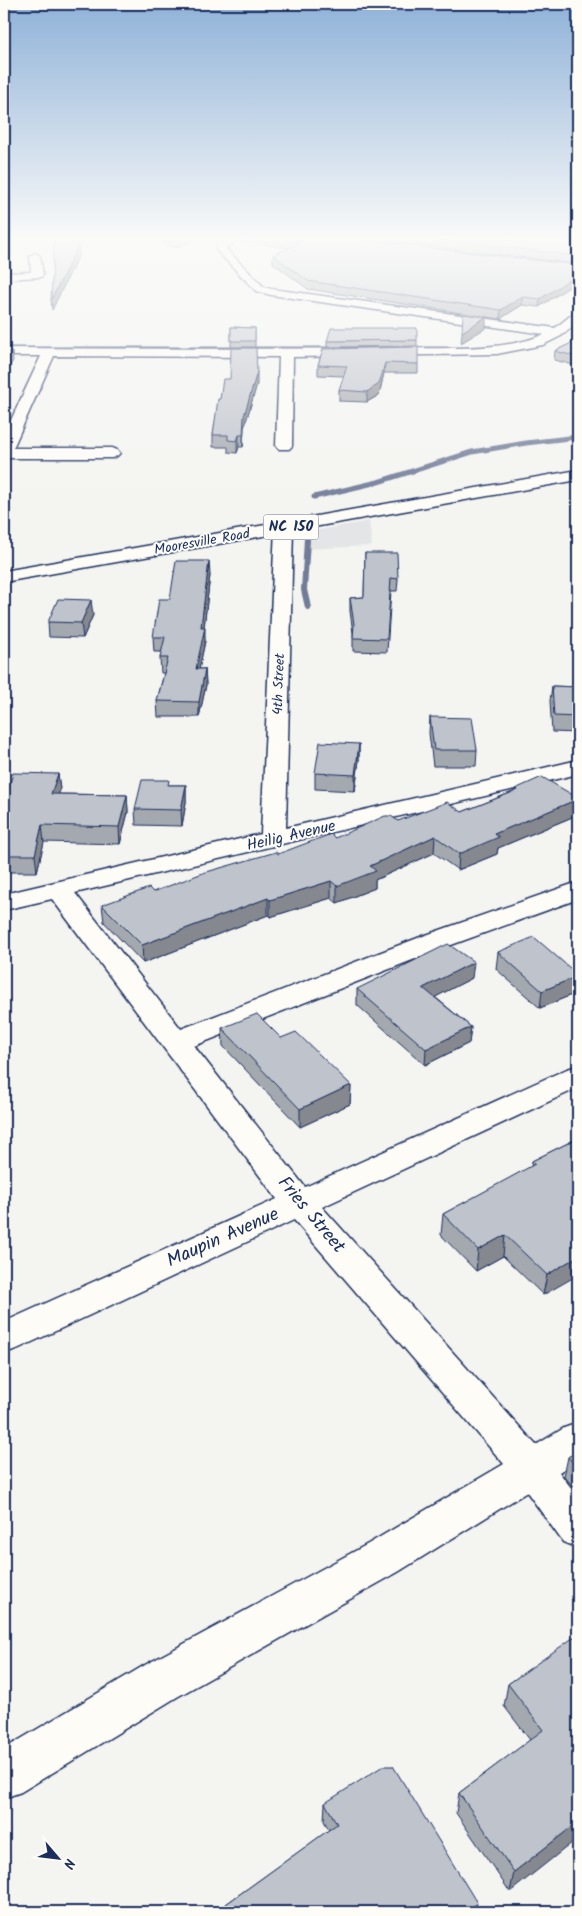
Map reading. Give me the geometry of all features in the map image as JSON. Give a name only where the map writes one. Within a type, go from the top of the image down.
[{"type":"street","points":[[539,329],[571,334]]},
{"type":"street","points":[[4,352],[286,353],[497,350],[538,342],[560,329]]},
{"type":"street","points":[[49,352],[4,452],[112,453]]},
{"type":"street","points":[[284,446],[286,353]]},
{"type":"street","name":"Mooresville Road","points":[[4,577],[578,475]]},
{"type":"street","name":"4th Street","points":[[274,840],[284,528]]},
{"type":"street","name":"Heilig Avenue","points":[[4,902],[572,774]]},
{"type":"street","name":"Fries Street","points":[[58,889],[299,1203],[533,1469],[578,1528]]},
{"type":"street","points":[[176,1042],[433,942],[578,890]]},
{"type":"street","name":"Maupin Avenue","points":[[4,1338],[578,1076]]},
{"type":"street","points":[[4,1775],[161,1681],[383,1558],[533,1469],[578,1440]]},
{"type":"shaded area","points":[[369,521],[372,546],[303,549],[303,533]]},
{"type":"building","points":[[231,329],[255,329],[255,341],[231,341]]},
{"type":"building","points":[[331,329],[417,329],[417,340],[327,341]]},
{"type":"building","points":[[578,340],[578,357],[555,351]]},
{"type":"building","points":[[418,347],[418,364],[385,363],[379,384],[367,392],[339,390],[347,366],[318,365],[323,349]]},
{"type":"building","points":[[231,348],[256,348],[257,372],[244,416],[243,435],[239,435],[237,441],[228,440],[228,435],[213,435],[223,379],[230,379]]},
{"type":"building","points":[[4,352],[12,352],[4,365]]},
{"type":"building","points":[[365,553],[397,553],[398,579],[391,578],[387,639],[353,638],[354,624],[350,598],[364,597]]},
{"type":"building","points":[[176,561],[209,561],[201,627],[205,627],[196,669],[205,669],[199,702],[157,701],[168,658],[160,658],[165,637],[153,637],[159,599],[170,599]]},
{"type":"building","points":[[58,599],[91,600],[81,623],[48,622]]},
{"type":"building","points":[[552,686],[578,687],[578,717],[554,716]]},
{"type":"building","points":[[430,717],[472,718],[477,750],[434,750]]},
{"type":"building","points":[[320,742],[359,744],[355,775],[315,773]]},
{"type":"building","points":[[13,773],[58,774],[51,794],[127,795],[119,827],[42,825],[35,855],[4,855],[4,804]]},
{"type":"building","points":[[542,777],[578,799],[494,834],[499,837],[459,854],[435,836],[370,866],[376,871],[337,886],[331,881],[270,900],[268,898],[142,945],[102,905],[149,888],[153,892],[203,873],[276,852],[278,854],[331,834],[335,838],[385,816],[391,816],[398,821],[447,802],[462,812],[518,790],[515,789]]},
{"type":"building","points":[[142,780],[169,780],[168,785],[186,785],[181,810],[135,809]]},
{"type":"building","points":[[534,937],[578,976],[542,991],[498,952]]},
{"type":"building","points":[[448,944],[474,962],[423,988],[471,1027],[426,1049],[357,989]]},
{"type":"building","points":[[257,1014],[281,1038],[296,1032],[351,1085],[300,1109],[222,1028]]},
{"type":"building","points":[[578,1138],[578,1256],[547,1275],[505,1235],[478,1250],[443,1214],[535,1164],[532,1161]]},
{"type":"building","points":[[578,1451],[578,1469],[568,1457]]},
{"type":"building","points":[[577,1635],[578,1822],[514,1872],[459,1793],[543,1730],[508,1684]]},
{"type":"building","points":[[383,1766],[393,1766],[477,1903],[464,1912],[231,1912],[226,1904],[337,1824],[325,1803]]},
{"type":"waterway","points":[[314,497],[378,482],[472,452],[578,437]]},
{"type":"waterway","points":[[307,533],[307,540]]},
{"type":"waterway","points":[[307,540],[304,590],[308,607]]}]
